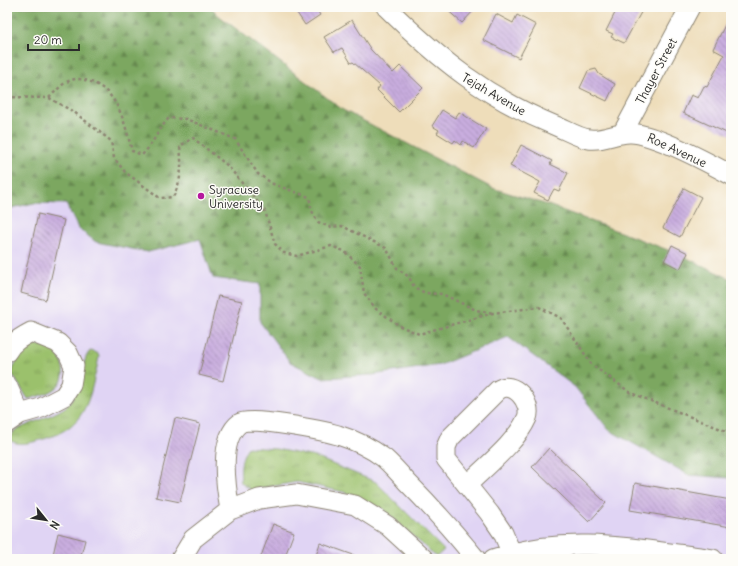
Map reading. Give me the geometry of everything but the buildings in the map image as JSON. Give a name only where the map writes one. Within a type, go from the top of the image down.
[{"type":"street","name":"Tejah Avenue","points":[[386,7],[422,42],[458,73],[482,89],[538,118],[589,139],[608,138],[622,134]]},
{"type":"street","name":"Thayer Street","points":[[622,134],[690,7]]},
{"type":"street","name":"Roe Avenue","points":[[622,134],[630,132],[645,135],[731,175]]},
{"type":"street","points":[[7,352],[9,348],[21,337],[31,332],[58,343],[68,354],[74,366],[71,385],[64,396],[41,408],[14,419],[7,385]]},
{"type":"street","points":[[467,485],[522,428],[528,416],[528,405],[518,392],[511,388],[505,387],[498,390],[450,438],[446,447],[446,459],[503,533],[511,552]]},
{"type":"street","points":[[230,510],[226,489],[228,442],[233,431],[239,424],[244,421],[268,422],[338,435],[360,443],[384,459],[438,513],[476,559]]},
{"type":"street","points":[[181,559],[193,539],[230,510],[259,498],[296,494],[332,499],[355,505],[388,526],[424,559]]},
{"type":"street","points":[[493,559],[511,552],[556,545],[594,551],[713,559]]},
{"type":"path","points":[[49,98],[65,83],[78,78],[96,83],[113,98],[125,124],[132,152],[142,155],[150,147],[159,129],[169,118],[186,119],[235,139],[258,174],[273,184],[309,197],[312,211],[318,222],[330,227],[342,226],[386,248],[397,268],[409,277],[414,286],[425,293],[442,294],[476,310],[493,313]]},
{"type":"path","points":[[7,97],[49,98],[74,112],[111,141],[114,158],[125,172],[160,198],[173,196],[180,184],[182,164],[180,146],[193,138],[228,166],[265,212],[275,244],[284,253],[297,256],[331,246],[344,251],[360,266],[364,294],[376,309],[400,326],[419,334],[493,313],[539,307],[561,318],[592,365],[631,393],[731,433]]},
{"type":"shaded area","name":"Syracuse University","points":[[7,43],[731,346],[731,559],[7,559]]},
{"type":"green space","points":[[7,7],[211,7],[218,15],[343,110],[492,188],[548,205],[676,253],[731,279],[731,478],[689,475],[609,430],[575,387],[508,337],[440,365],[372,375],[322,378],[290,362],[260,322],[260,284],[213,278],[200,239],[148,252],[96,242],[78,228],[66,204],[34,203],[7,209]]},
{"type":"green space","points":[[34,345],[49,347],[57,353],[62,363],[63,378],[58,386],[46,394],[28,399],[12,374],[20,357]]},
{"type":"green space","points":[[90,351],[99,355],[98,364],[87,403],[77,420],[70,427],[61,432],[37,441],[16,443],[10,440],[14,431],[60,411],[70,403],[77,389],[85,361]]},
{"type":"green space","points":[[248,447],[276,449],[315,457],[376,482],[444,550],[436,557],[383,509],[344,492],[297,482],[251,490],[241,483],[241,464],[243,455]]},
{"type":"place","name":"Syracuse University","points":[[201,196]]}]
